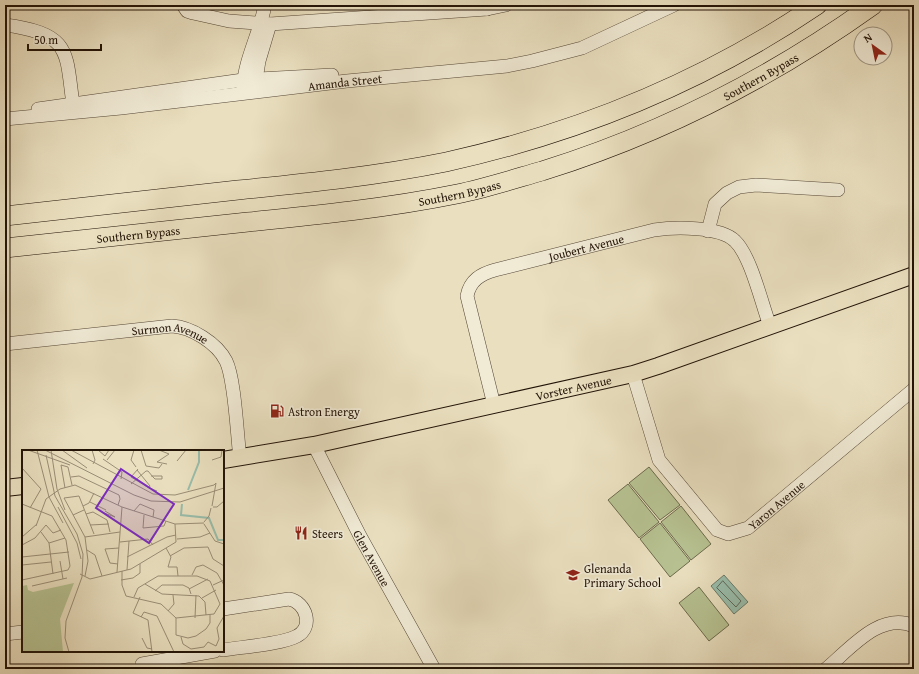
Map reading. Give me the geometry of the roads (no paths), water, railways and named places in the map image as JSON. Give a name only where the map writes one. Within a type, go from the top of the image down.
[{"type":"highway","points":[[5,216],[332,180],[397,171],[494,150],[599,117],[657,94],[752,46],[817,5]]},
{"type":"highway","name":"Southern Bypass","points":[[5,248],[365,209],[458,194],[515,179],[617,146],[721,99],[772,72],[873,5]]},
{"type":"main road","name":"Vorster Avenue","points":[[224,460],[314,446],[633,374],[914,276]]},
{"type":"main road","points":[[5,488],[22,486]]},
{"type":"street","points":[[183,5],[187,11],[229,21],[266,23],[506,5]]},
{"type":"street","points":[[249,86],[266,23],[265,5]]},
{"type":"street","name":"Amanda Street","points":[[410,72],[519,58],[553,51],[604,34],[663,5]]},
{"type":"street","name":"Amanda Street","points":[[5,114],[74,108],[249,86],[410,72],[507,66],[555,56],[602,39],[674,5]]},
{"type":"street","points":[[5,25],[28,29],[48,36],[58,43],[68,63],[74,108]]},
{"type":"street","name":"Amanda Street","points":[[5,119],[74,108]]},
{"type":"street","points":[[708,231],[715,204],[727,193],[739,188],[756,184],[838,190]]},
{"type":"street","name":"Joubert Avenue","points":[[494,405],[468,301],[468,291],[477,278],[495,270],[654,230],[678,228],[726,234],[740,247],[750,268],[770,326]]},
{"type":"street","name":"Surmon Avenue","points":[[5,344],[172,326],[191,329],[216,349],[227,362],[232,388],[240,458]]},
{"type":"street","name":"Yaron Avenue","points":[[633,374],[654,448],[659,460],[711,524],[722,533],[728,534],[748,528],[914,389]]},
{"type":"street","name":"Glen Avenue","points":[[314,446],[360,536],[434,669]]},
{"type":"street","points":[[224,609],[289,599],[299,603],[307,621],[304,631],[291,639],[224,650]]},
{"type":"street","points":[[826,669],[879,626],[894,622],[914,626]]},
{"type":"street","points":[[5,634],[22,632]]},
{"type":"street","points":[[142,661],[208,652]]},
{"type":"water","points":[[724,575],[748,602],[734,614],[711,586]]},
{"type":"place","name":"Astron Energy","points":[[277,411]]},
{"type":"place","name":"Steers","points":[[301,533]]},
{"type":"place","name":"Glenanda Primary School","points":[[573,575]]}]
